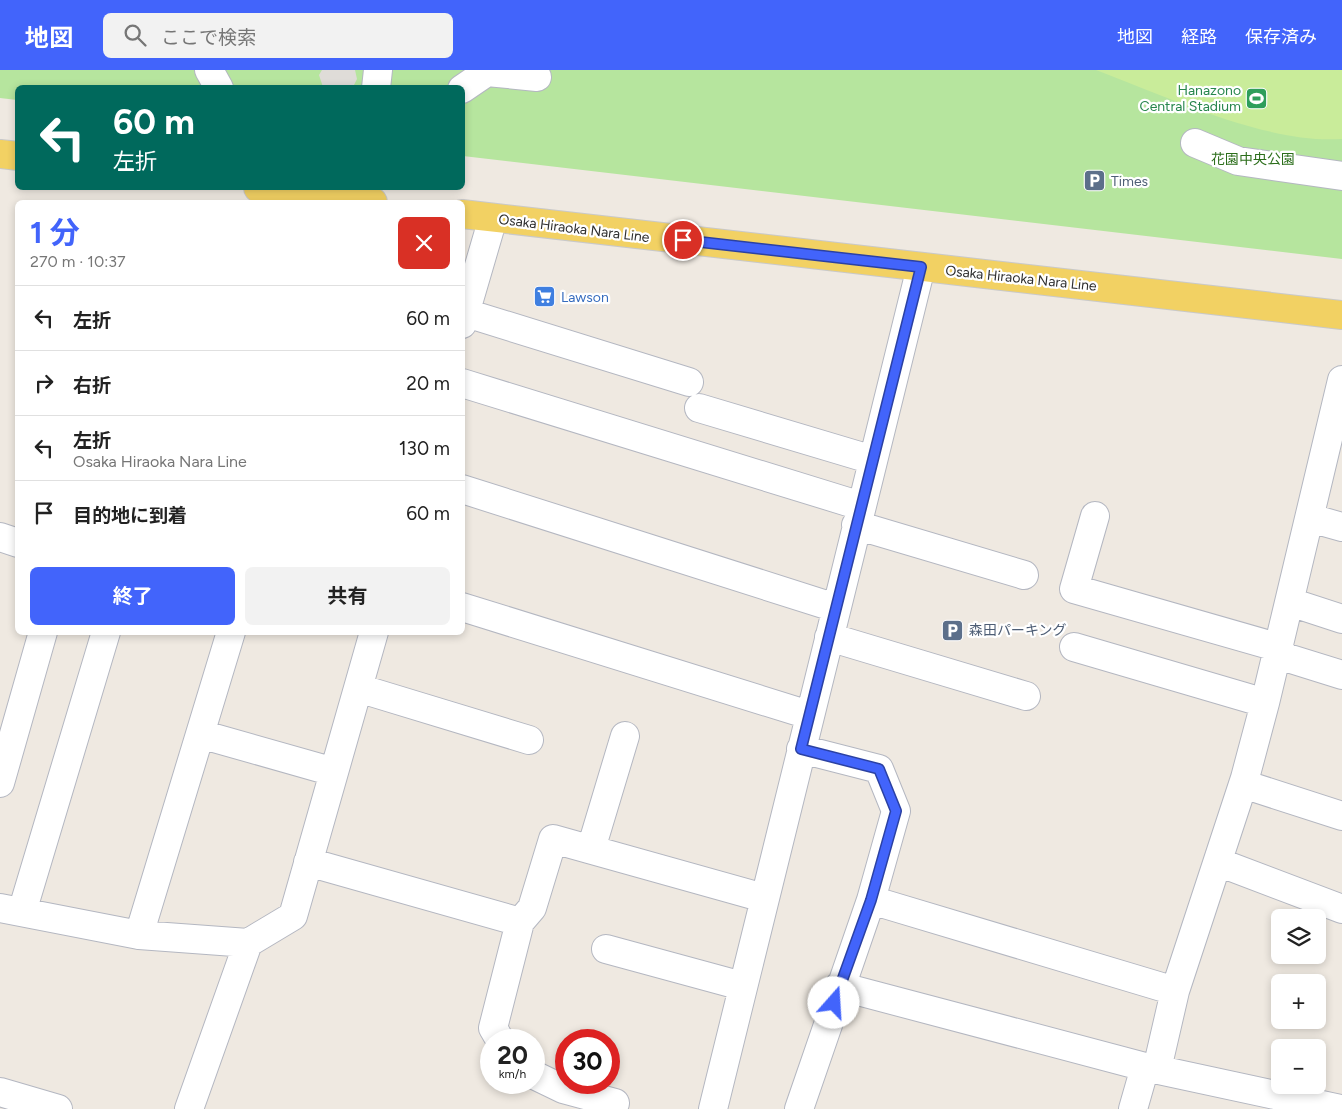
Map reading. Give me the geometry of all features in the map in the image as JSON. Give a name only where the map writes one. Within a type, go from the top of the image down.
[{"type":"main road","points":[[0,154],[15,156]]},
{"type":"main road","points":[[274,190],[356,200]]},
{"type":"main road","name":"Osaka Hiraoka Nara Line","points":[[465,214],[1342,315]]},
{"type":"street","points":[[209,70],[217,85]]},
{"type":"street","points":[[376,85],[378,70]]},
{"type":"street","points":[[465,87],[485,71],[537,77]]},
{"type":"street","points":[[1195,143],[1238,161],[1342,176]]},
{"type":"street","points":[[465,316],[493,218]]},
{"type":"street","points":[[713,1109],[921,267]]},
{"type":"street","points":[[465,319],[689,382]]},
{"type":"street","points":[[1133,1109],[1151,1068],[1243,784],[1279,651],[1310,518],[1336,432],[1342,380]]},
{"type":"street","points":[[465,384],[859,516],[1024,575]]},
{"type":"street","points":[[699,408],[873,460]]},
{"type":"street","points":[[465,490],[836,608]]},
{"type":"street","points":[[1095,516],[1074,589],[1279,651],[1342,675]]},
{"type":"street","points":[[1310,518],[1342,528]]},
{"type":"street","points":[[0,537],[15,542]]},
{"type":"street","points":[[1290,602],[1342,618]]},
{"type":"street","points":[[465,608],[809,715]]},
{"type":"street","points":[[0,783],[42,635]]},
{"type":"street","points":[[105,635],[11,910],[139,935],[248,943],[293,916],[373,635]]},
{"type":"street","points":[[139,935],[230,635]]},
{"type":"street","points":[[829,637],[1026,696]]},
{"type":"street","points":[[1074,648],[1265,703]]},
{"type":"street","points":[[358,688],[530,740]]},
{"type":"street","points":[[200,734],[334,772]]},
{"type":"street","points":[[590,849],[625,736]]},
{"type":"street","points":[[799,1109],[839,986],[871,900],[896,811],[879,769],[801,749]]},
{"type":"street","points":[[1243,784],[1342,816]]},
{"type":"street","points":[[494,1029],[520,922],[532,908],[553,839],[764,898]]},
{"type":"street","points":[[308,862],[520,922]]},
{"type":"street","points":[[1218,862],[1342,909]]},
{"type":"street","points":[[871,900],[1175,991]]},
{"type":"street","points":[[189,1109],[248,943]]},
{"type":"street","points":[[606,949],[742,986]]},
{"type":"street","points":[[839,986],[1151,1068],[1312,1106],[1340,1109]]},
{"type":"street","points":[[545,1081],[563,1089],[615,1103]]},
{"type":"street","points":[[0,1092],[58,1109]]},
{"type":"green space","name":"花園中央公園","points":[[0,70],[1342,70],[1342,259],[465,156],[465,85],[15,85],[15,100],[0,98]]},
{"type":"green space","name":"Hanazono Central Stadium","points":[[1096,70],[1342,70],[1342,139],[1313,139],[1250,126],[1185,105]]},
{"type":"shaded area","points":[[322,70],[355,70],[357,79],[354,85],[322,85],[319,75]]},
{"type":"place","name":"Hanazono Central Stadium","points":[[1257,98]]},
{"type":"place","name":"Times","points":[[1095,181]]},
{"type":"place","name":"Lawson","points":[[545,297]]},
{"type":"place","name":"森田パーキング","points":[[953,630]]},
{"type":"route","points":[[683,240],[921,267],[801,749],[879,769],[896,811],[871,900],[834,1003]]}]
